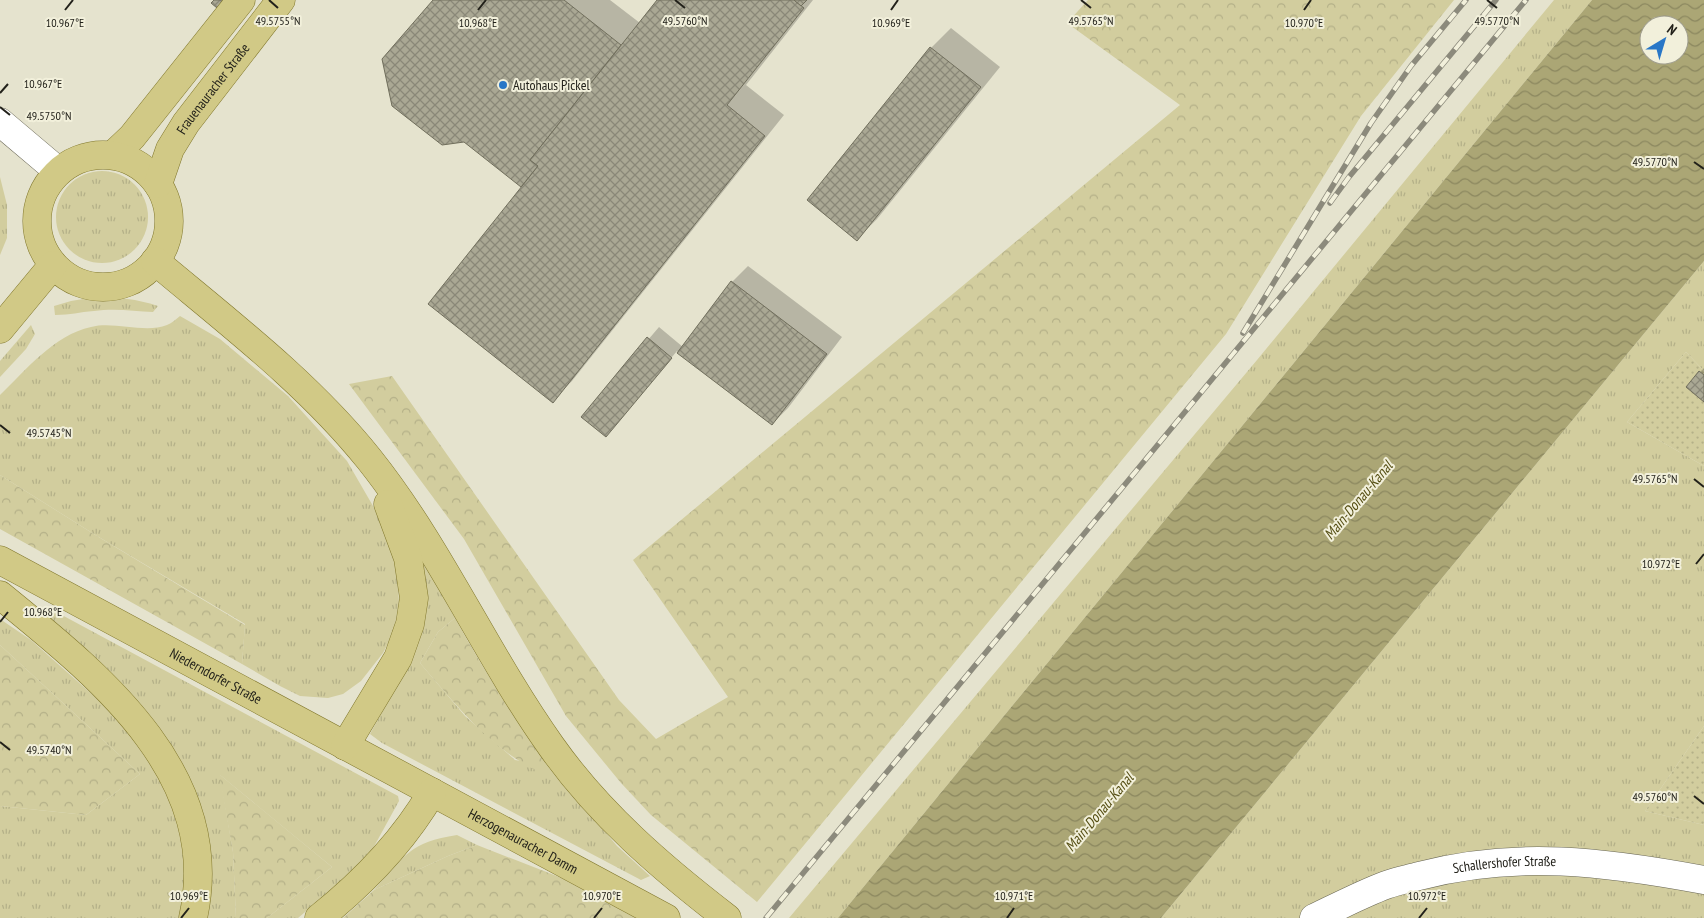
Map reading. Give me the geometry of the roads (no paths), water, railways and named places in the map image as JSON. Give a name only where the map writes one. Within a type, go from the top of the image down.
[{"type":"main road","points":[[114,154],[132,137],[241,0]]},
{"type":"main road","name":"Frauenauracher Straße","points":[[158,184],[170,149],[186,122],[281,0]]},
{"type":"main road","points":[[114,154],[141,166],[152,175],[166,200],[170,216],[169,231],[165,246],[144,274],[130,283],[114,287],[95,287],[80,282],[54,265],[44,251],[38,235],[36,217],[40,200],[47,184],[58,171],[71,162],[85,156],[114,154]]},
{"type":"main road","points":[[155,261],[299,384],[369,459],[429,545],[484,640],[551,746],[586,792],[620,828],[727,918]]},
{"type":"main road","points":[[0,329],[54,265]]},
{"type":"main road","points":[[345,746],[398,658],[410,624],[414,598],[408,558],[397,524],[369,459]]},
{"type":"main road","name":"Niederndorfer Straße","points":[[0,560],[432,792]]},
{"type":"main road","points":[[0,595],[41,628],[82,665],[137,720],[159,750],[178,784],[190,813],[197,844],[198,896],[193,918]]},
{"type":"main road","points":[[319,918],[364,880],[384,859],[420,813],[432,792]]},
{"type":"main road","name":"Herzogenauracher Damm","points":[[432,792],[665,918]]},
{"type":"street","points":[[0,122],[58,171]]},
{"type":"street","name":"Schallershofer Straße","points":[[1314,918],[1387,885],[1442,870],[1501,862],[1556,860],[1638,869],[1704,880]]},
{"type":"water","name":"Main-Donau-Kanal","points":[[1592,0],[1704,0],[1704,261],[1161,918],[838,918]]},
{"type":"railway","points":[[1243,333],[1371,123],[1411,66],[1466,0]]},
{"type":"railway","points":[[1330,203],[1349,177],[1496,0]]},
{"type":"railway","points":[[766,918],[1526,0]]},
{"type":"place","name":"Autohaus Pickel","points":[[503,85]]}]
